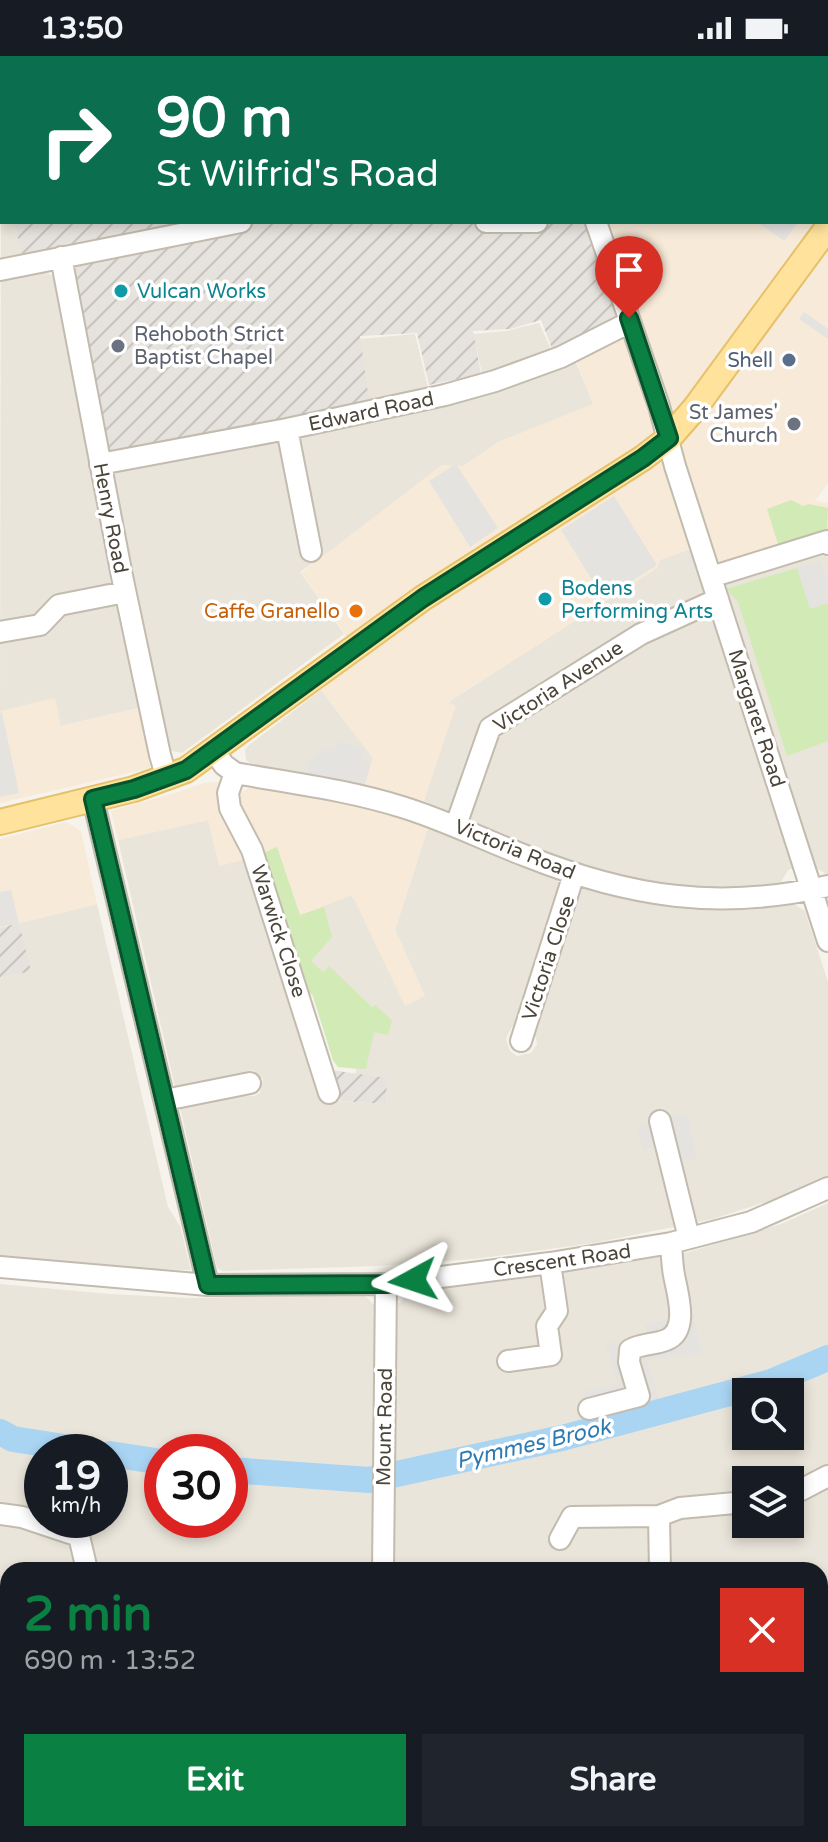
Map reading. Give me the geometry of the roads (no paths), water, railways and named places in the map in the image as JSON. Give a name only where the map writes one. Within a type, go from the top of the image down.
[{"type":"main road","points":[[0,822],[167,779],[186,770],[423,598],[643,458],[669,438],[695,408],[828,227]]},
{"type":"street","points":[[0,270],[231,224]]},
{"type":"street","name":"Margaret Road","points":[[597,224],[669,438],[675,466],[718,599],[820,888],[828,941]]},
{"type":"street","name":"Henry Road","points":[[61,257],[125,592],[167,779]]},
{"type":"street","name":"Edward Road","points":[[100,464],[445,395],[561,357],[630,322]]},
{"type":"street","points":[[287,429],[311,551]]},
{"type":"street","points":[[711,577],[827,541],[828,544]]},
{"type":"street","points":[[0,632],[40,625],[59,605],[125,592]]},
{"type":"street","name":"Victoria Avenue","points":[[456,825],[490,728],[602,655],[718,599]]},
{"type":"street","points":[[214,751],[224,765],[235,773]]},
{"type":"street","name":"Victoria Road","points":[[235,773],[366,796],[456,825],[522,855],[617,887],[741,900],[820,888]]},
{"type":"street","name":"Warwick Close","points":[[235,773],[228,793],[230,808],[252,850],[329,1093]]},
{"type":"street","points":[[93,799],[208,1285]]},
{"type":"street","name":"Victoria Close","points":[[521,1041],[574,874]]},
{"type":"street","points":[[165,1100],[250,1083]]},
{"type":"street","points":[[589,1409],[639,1396],[629,1362],[630,1350],[639,1344],[669,1339],[676,1331],[681,1303],[674,1275],[680,1241],[660,1121]]},
{"type":"street","name":"Crescent Road","points":[[0,1267],[208,1285],[386,1284],[550,1263],[680,1241],[751,1222],[828,1188]]},
{"type":"street","points":[[508,1361],[551,1355],[547,1326],[557,1311],[550,1263]]},
{"type":"street","name":"Mount Road","points":[[383,1562],[386,1284]]},
{"type":"street","points":[[804,1488],[828,1476]]},
{"type":"street","points":[[560,1539],[572,1517],[659,1516],[680,1508],[732,1503]]},
{"type":"street","points":[[0,1514],[22,1517],[79,1536],[85,1562]]},
{"type":"street","points":[[659,1516],[660,1562]]},
{"type":"waterway","name":"Pymmes Brook","points":[[248,1471],[369,1480],[562,1438],[771,1382],[828,1358]]},
{"type":"waterway","name":"Pymmes Brook","points":[[0,1432],[24,1441]]},
{"type":"waterway","name":"Pymmes Brook","points":[[128,1457],[144,1459]]},
{"type":"place","name":"Vulcan Works","points":[[121,291]]},
{"type":"place","name":"Rehoboth Strict Baptist Chapel","points":[[118,346]]},
{"type":"place","name":"Shell","points":[[789,360]]},
{"type":"place","name":"St James' Church","points":[[794,424]]},
{"type":"place","name":"Bodens Performing Arts","points":[[545,599]]},
{"type":"place","name":"Caffe Granello","points":[[356,611]]}]
